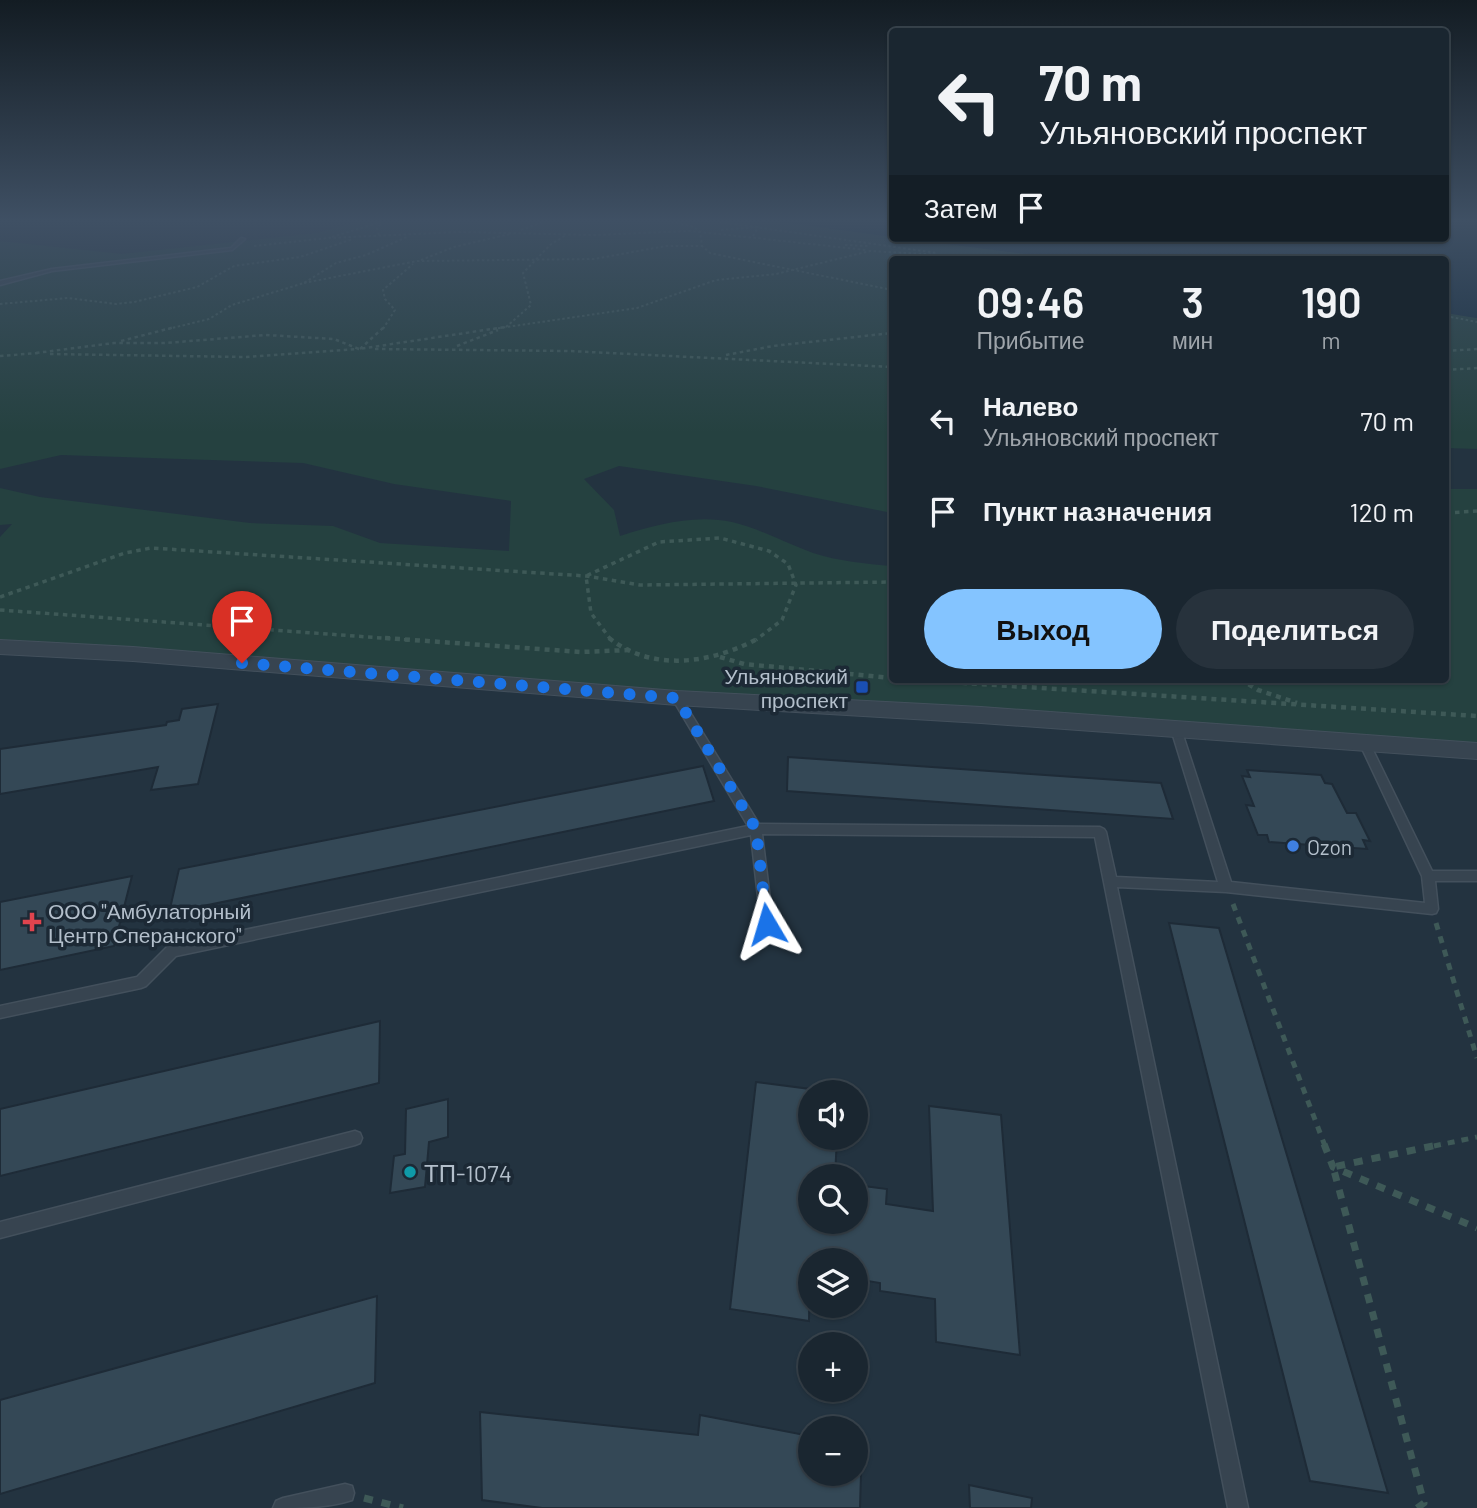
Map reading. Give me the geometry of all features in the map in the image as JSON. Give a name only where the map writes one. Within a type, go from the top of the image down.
[{"type":"street","points":[[0,647],[161,657],[677,698],[1477,751]]},
{"type":"lane","points":[[677,698],[756,829],[767,924]]},
{"type":"lane","points":[[1175,729],[1226,887]]},
{"type":"lane","points":[[1111,881],[1226,887],[1432,909],[1428,876],[1364,743]]},
{"type":"lane","points":[[0,1012],[141,982],[172,951],[756,829],[1100,832],[1238,1508]]},
{"type":"lane","points":[[1428,876],[1477,876]]},
{"type":"lane","points":[[0,1230],[355,1138]]},
{"type":"lane","points":[[283,1508],[345,1493]]},
{"type":"path","points":[[0,304],[68,298],[116,304],[172,292]]},
{"type":"path","points":[[36,354],[114,342],[194,324],[232,305],[273,292]]},
{"type":"path","points":[[359,349],[384,328],[395,310],[385,299],[384,292]]},
{"type":"path","points":[[452,348],[508,326],[531,305],[528,292]]},
{"type":"path","points":[[114,342],[165,343],[293,336],[334,339],[359,349],[637,308],[681,292]]},
{"type":"path","points":[[1449,317],[1477,322]]},
{"type":"path","points":[[718,356],[773,346],[889,333]]},
{"type":"path","points":[[0,356],[36,354],[245,357],[359,349],[452,348],[718,356],[889,367]]},
{"type":"path","points":[[1449,351],[1477,349]]},
{"type":"path","points":[[1449,370],[1477,368]]},
{"type":"path","points":[[1449,513],[1477,511]]},
{"type":"path","points":[[720,538],[769,551],[788,564],[796,585],[782,621],[741,649],[720,657],[688,661],[657,659],[629,650],[607,637],[594,621],[586,576],[659,542],[720,538]]},
{"type":"path","points":[[0,597],[125,553],[150,548],[586,576],[640,585],[889,582]]},
{"type":"path","points":[[0,610],[567,651],[629,650]]},
{"type":"path","points":[[720,657],[744,664],[889,678]]},
{"type":"path","points":[[966,683],[1477,716]]},
{"type":"path","points":[[1247,683],[1258,690],[1303,705]]},
{"type":"path","points":[[1226,887],[1333,1167],[1424,1503],[1418,1508]]},
{"type":"path","points":[[1432,909],[1477,1058]]},
{"type":"path","points":[[1333,1167],[1477,1137]]},
{"type":"path","points":[[1333,1167],[1477,1227]]},
{"type":"path","points":[[345,1493],[403,1508]]},
{"type":"green space","points":[[0,292],[889,292],[889,512],[756,486],[619,466],[584,479],[614,510],[620,536],[675,522],[718,520],[753,528],[823,556],[889,566],[889,683],[1449,683],[1449,489],[1477,489],[1477,751],[0,647],[0,537],[12,524],[0,525],[0,488],[40,497],[250,523],[333,526],[380,543],[509,551],[511,501],[394,484],[303,463],[61,455],[0,469]]},
{"type":"green space","points":[[1449,313],[1477,318],[1477,449],[1449,448]]},
{"type":"water","points":[[1449,292],[1477,292],[1477,318],[1449,313]]},
{"type":"building","points":[[218,704],[198,784],[151,790],[158,767],[0,794],[0,749],[166,725],[167,722],[179,720],[182,709]]},
{"type":"building","points":[[788,757],[1161,783],[1173,819],[787,791]]},
{"type":"building","points":[[703,766],[714,801],[169,913],[179,869]]},
{"type":"building","points":[[1247,770],[1321,775],[1325,783],[1332,784],[1347,813],[1356,813],[1370,841],[1363,840],[1367,849],[1269,842],[1267,835],[1258,835],[1246,805],[1254,806],[1242,776],[1250,777]]},
{"type":"building","points":[[132,876],[114,946],[0,970],[0,902]]},
{"type":"building","points":[[1169,923],[1219,928],[1388,1493],[1310,1481]]},
{"type":"building","points":[[380,1021],[379,1083],[0,1176],[0,1109]]},
{"type":"building","points":[[756,1082],[798,1087],[798,1150],[836,1150],[836,1164],[798,1164],[798,1234],[868,1234],[868,1187],[887,1189],[886,1204],[933,1211],[929,1106],[1001,1115],[1020,1355],[936,1342],[935,1299],[880,1291],[880,1283],[868,1281],[868,1248],[798,1248],[798,1318],[809,1318],[809,1321],[730,1309]]},
{"type":"building","points":[[448,1099],[448,1137],[429,1142],[425,1187],[390,1193],[394,1156],[405,1154],[406,1109]]},
{"type":"building","points":[[377,1296],[375,1383],[0,1494],[0,1400]]},
{"type":"building","points":[[480,1412],[698,1435],[700,1415],[798,1434],[798,1486],[861,1486],[860,1508],[542,1508],[482,1500]]},
{"type":"building","points":[[969,1485],[1032,1498],[1031,1508],[970,1508]]},
{"type":"place","name":"Ульяновский проспект","points":[[862,687]]},
{"type":"place","name":"Ozon","points":[[1293,846]]},
{"type":"place","name":"ООО \"Амбулаторный Центр Сперанского\"","points":[[32,922]]},
{"type":"place","name":"ТП-1074","points":[[410,1172]]},
{"type":"route","points":[[242,663],[677,698],[756,829],[767,924]]}]
